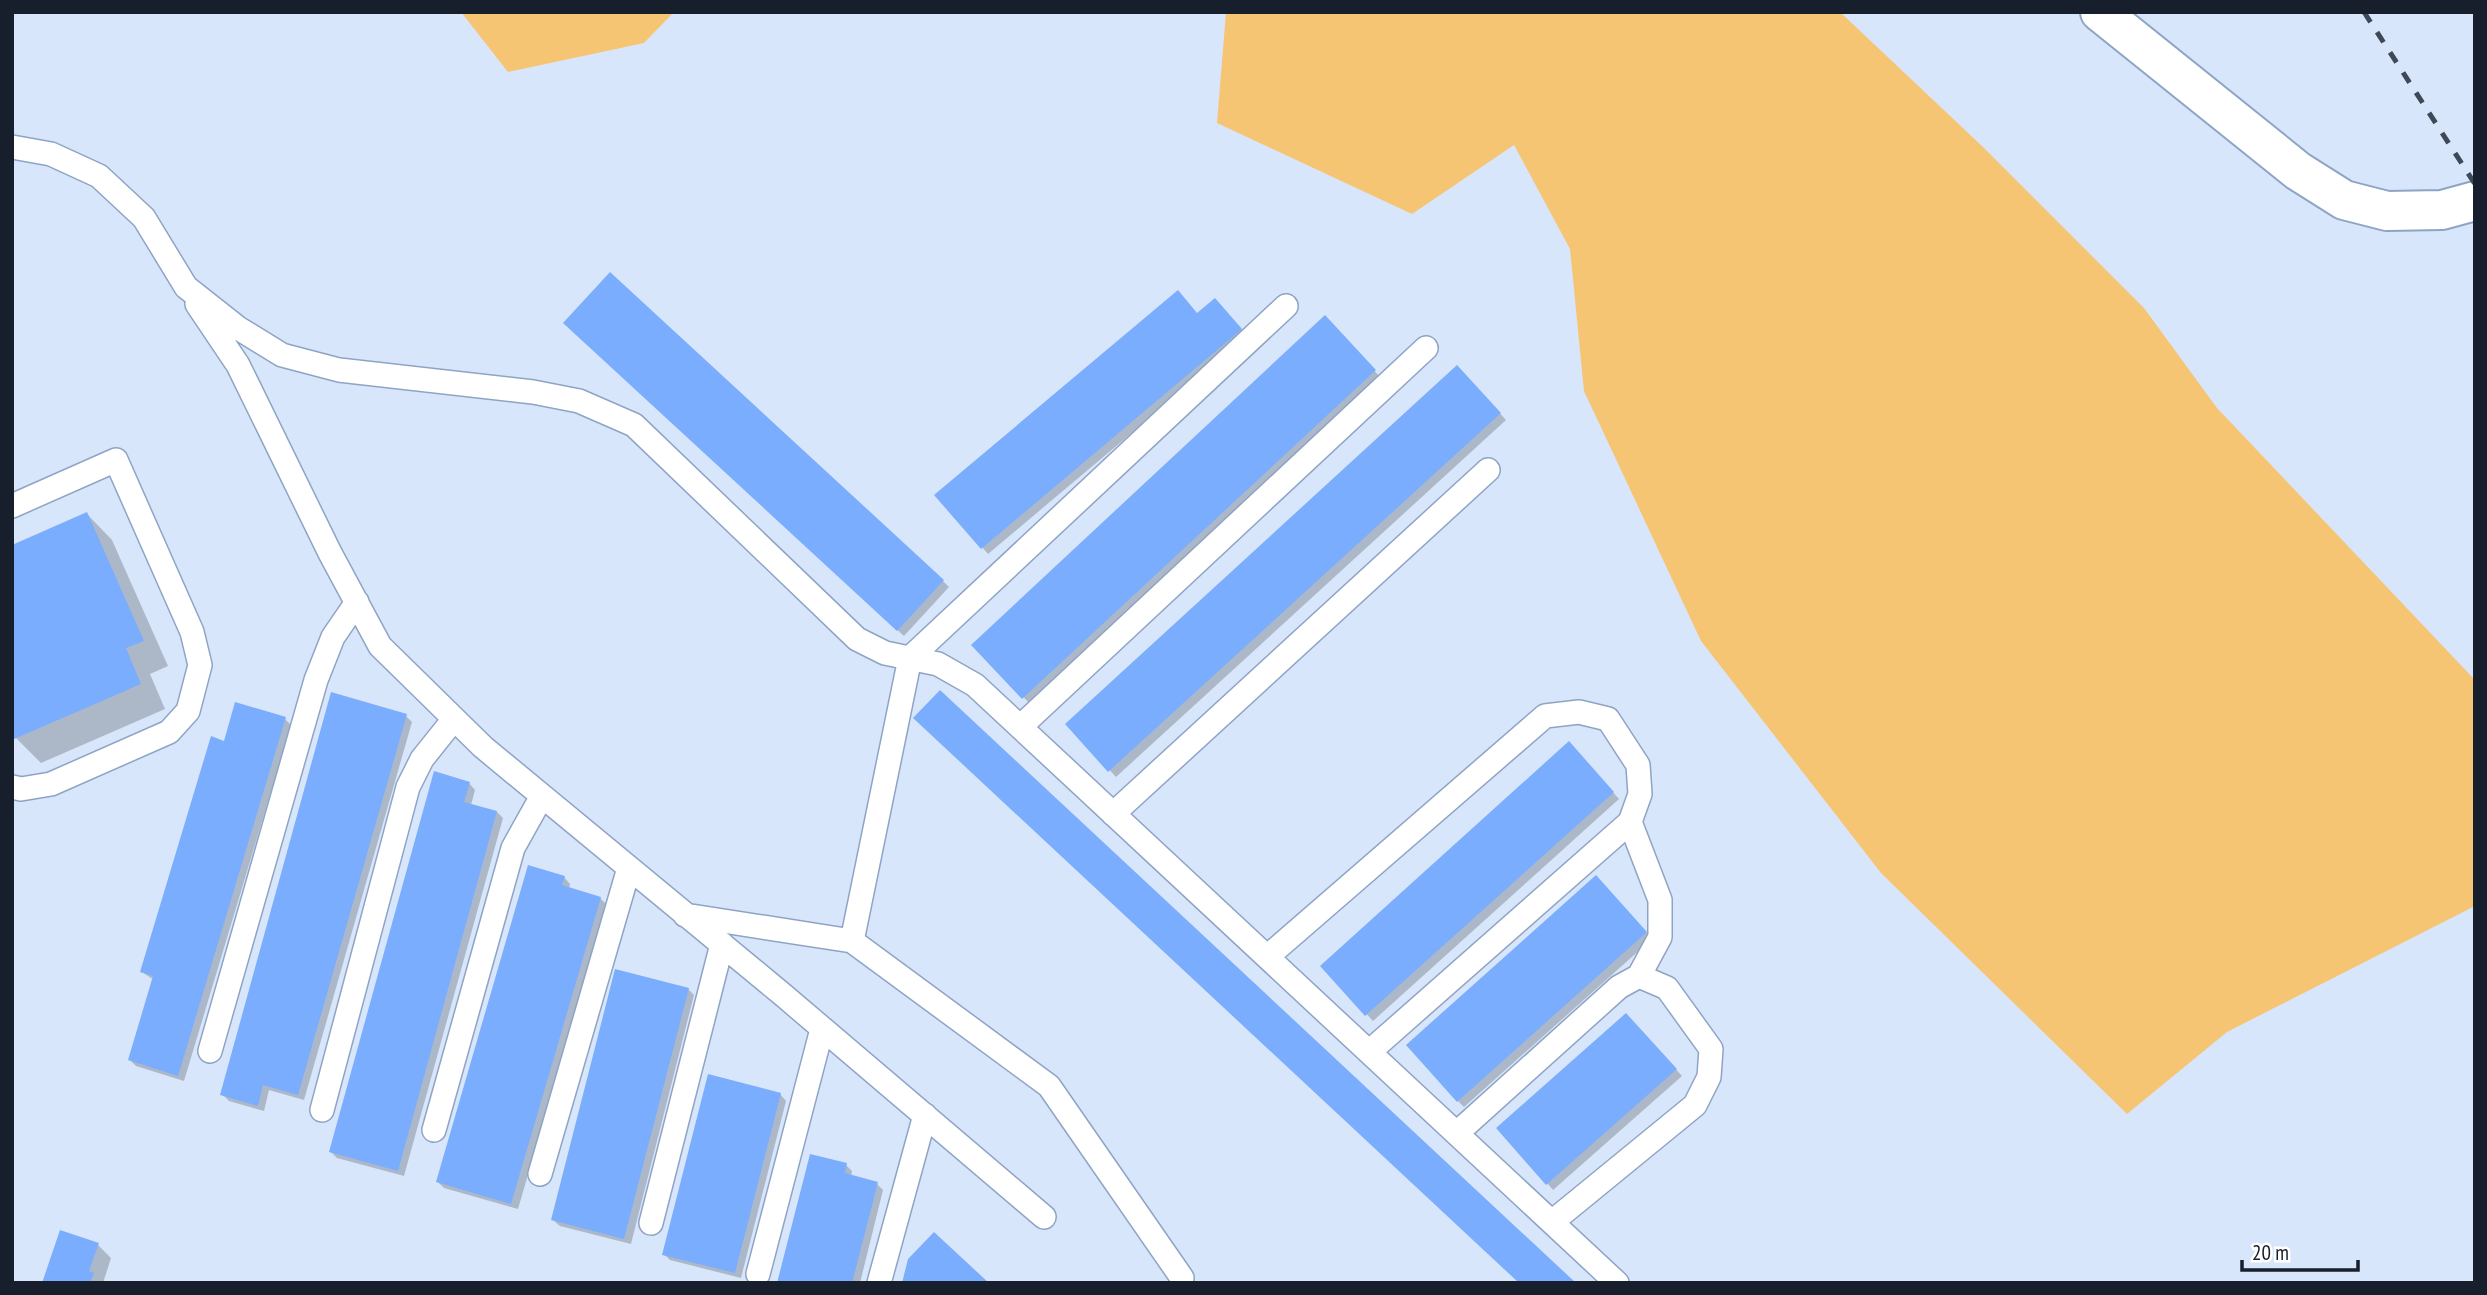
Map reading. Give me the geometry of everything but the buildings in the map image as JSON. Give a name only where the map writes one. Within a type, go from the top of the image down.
[{"type":"street","points":[[2100,12],[2298,171],[2344,200],[2386,211],[2442,210],[2475,201]]},
{"type":"lane","points":[[12,147],[51,154],[99,176],[144,218],[238,365],[380,646],[483,747],[722,944],[1044,1217]]},
{"type":"lane","points":[[186,286],[238,328],[282,355],[339,370],[545,394],[579,401],[634,425],[857,639],[885,653],[939,664],[975,685],[1617,1283]]},
{"type":"lane","points":[[852,941],[910,658],[1286,306]]},
{"type":"lane","points":[[1020,727],[1426,348]]},
{"type":"lane","points":[[12,506],[116,460],[192,632],[200,665],[188,711],[169,732],[51,784],[21,789],[12,787]]},
{"type":"lane","points":[[1113,814],[1488,470]]},
{"type":"lane","points":[[210,1051],[316,680],[333,637],[357,603]]},
{"type":"lane","points":[[1268,957],[1545,716],[1579,712],[1608,719],[1638,765],[1640,794],[1630,822],[1369,1052]]},
{"type":"lane","points":[[321,1110],[408,787],[422,759],[454,719]]},
{"type":"lane","points":[[433,1130],[513,848],[542,796]]},
{"type":"lane","points":[[1457,1133],[1619,987],[1639,976],[1660,937],[1660,900],[1630,822]]},
{"type":"lane","points":[[540,1174],[629,868]]},
{"type":"lane","points":[[685,915],[852,941],[1049,1086],[1182,1278]]},
{"type":"lane","points":[[651,1223],[722,944]]},
{"type":"lane","points":[[1552,1222],[1695,1105],[1709,1077],[1711,1049],[1667,988],[1639,976]]},
{"type":"lane","points":[[758,1274],[822,1029]]},
{"type":"lane","points":[[879,1283],[925,1115]]},
{"type":"shaded area","points":[[461,12],[674,12],[644,43],[508,72]]},
{"type":"shaded area","points":[[1226,12],[1840,12],[1983,147],[2144,308],[2217,408],[2475,680],[2475,906],[2227,1032],[2127,1114],[1881,873],[1701,641],[1584,391],[1570,249],[1514,145],[1412,214],[1217,123]]},
{"type":"railway","points":[[2364,12],[2475,184]]}]
